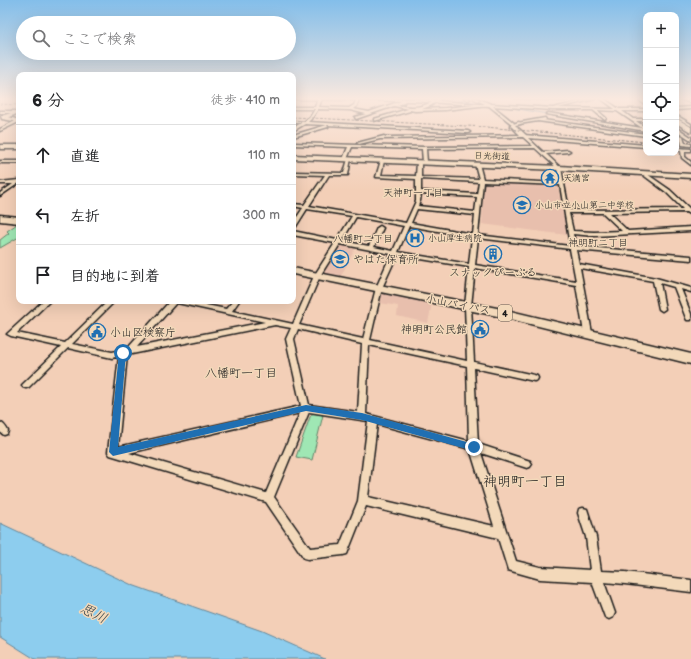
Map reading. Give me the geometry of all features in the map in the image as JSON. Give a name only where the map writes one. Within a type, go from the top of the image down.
[{"type":"highway","points":[[0,218],[16,220]]},
{"type":"highway","name":"小山バイパス","points":[[296,272],[468,306],[588,333],[691,359]]},
{"type":"main road","points":[[516,129],[524,136]]},
{"type":"main road","points":[[0,146],[16,147]]},
{"type":"main road","name":"日光街道","points":[[296,157],[477,164],[691,176]]},
{"type":"street","points":[[296,135],[319,129]]},
{"type":"street","points":[[412,129],[524,136],[643,147]]},
{"type":"street","points":[[351,145],[417,129]]},
{"type":"street","points":[[595,129],[643,136]]},
{"type":"street","points":[[685,130],[683,144],[691,145]]},
{"type":"street","points":[[381,138],[524,136],[559,168],[578,266],[588,333]]},
{"type":"street","points":[[451,137],[456,147]]},
{"type":"street","points":[[296,144],[424,148],[536,147]]},
{"type":"street","points":[[296,173],[346,174],[351,145]]},
{"type":"street","points":[[623,149],[643,147]]},
{"type":"street","points":[[362,416],[366,342],[379,288],[418,201],[419,178],[424,148]]},
{"type":"street","points":[[679,149],[691,150]]},
{"type":"street","points":[[683,150],[683,157],[690,163]]},
{"type":"street","points":[[542,152],[568,151]]},
{"type":"street","points":[[382,160],[378,176],[562,184]]},
{"type":"street","points":[[0,162],[16,162]]},
{"type":"street","points":[[477,164],[481,180],[468,306],[469,364],[474,446],[500,533],[512,566],[540,573],[625,578],[691,586]]},
{"type":"street","points":[[296,223],[328,173]]},
{"type":"street","points":[[644,173],[690,212]]},
{"type":"street","points":[[0,182],[16,182]]},
{"type":"street","points":[[0,195],[16,183]]},
{"type":"street","points":[[418,192],[479,196]]},
{"type":"street","points":[[296,205],[475,236],[574,248],[691,258]]},
{"type":"street","points":[[416,207],[477,214]]},
{"type":"street","points":[[567,211],[690,212]]},
{"type":"street","points":[[605,212],[626,232]]},
{"type":"street","points":[[269,498],[306,408],[290,340],[317,276],[355,215]]},
{"type":"street","points":[[371,249],[380,228]]},
{"type":"street","points":[[571,232],[594,234],[691,229]]},
{"type":"street","points":[[296,235],[371,249],[580,284]]},
{"type":"street","points":[[578,266],[656,280],[691,290]]},
{"type":"street","points":[[656,280],[662,309]]},
{"type":"street","points":[[677,286],[689,318]]},
{"type":"street","points":[[44,304],[11,334],[112,355],[274,322]]},
{"type":"street","points":[[26,385],[109,304]]},
{"type":"street","points":[[113,452],[126,352],[172,304]]},
{"type":"street","points":[[189,304],[534,378]]},
{"type":"street","points":[[228,312],[234,304]]},
{"type":"street","points":[[113,452],[306,408],[362,416],[474,446],[527,464]]},
{"type":"street","points":[[113,452],[269,498],[308,554],[343,550],[363,501],[373,419]]},
{"type":"street","points":[[363,501],[500,533]]},
{"type":"street","points":[[583,513],[591,537],[596,576],[609,613]]},
{"type":"shaded area","name":"小山市立小山第二中学校","points":[[484,182],[556,184],[558,186],[567,235],[482,224]]},
{"type":"shaded area","name":"やはた保育所","points":[[340,244],[356,247],[341,276],[322,272]]},
{"type":"shaded area","points":[[382,293],[432,303],[428,323],[397,316],[398,306],[380,303]]},
{"type":"green space","points":[[16,225],[16,239],[0,248],[0,240],[9,233],[7,231]]},
{"type":"green space","points":[[313,413],[323,415],[312,460],[296,457],[310,417]]},
{"type":"water","name":"思川","points":[[0,523],[132,585],[262,631],[325,659],[35,659],[0,637]]},
{"type":"waterway","points":[[679,136],[687,137]]},
{"type":"railway","points":[[505,129],[643,142]]},
{"type":"railway","points":[[679,145],[691,147]]},
{"type":"place","name":"天満宮","points":[[550,178]]},
{"type":"place","name":"小山市立小山第二中学校","points":[[522,205]]},
{"type":"place","name":"小山厚生病院","points":[[415,238]]},
{"type":"place","name":"スナックぴーぷる","points":[[493,254]]},
{"type":"place","name":"やはた保育所","points":[[340,259]]},
{"type":"place","name":"神明町公民館","points":[[480,329]]},
{"type":"place","name":"小山区検察庁","points":[[97,332]]},
{"type":"district","name":"天神町一丁目","points":[[413,192]]},
{"type":"district","name":"八幡町二丁目","points":[[363,238]]},
{"type":"district","name":"神明町二丁目","points":[[598,242]]},
{"type":"district","name":"八幡町一丁目","points":[[241,373]]},
{"type":"district","name":"神明町一丁目","points":[[525,481]]},
{"type":"route","points":[[123,353],[113,452],[306,408],[362,416],[474,447]]}]
